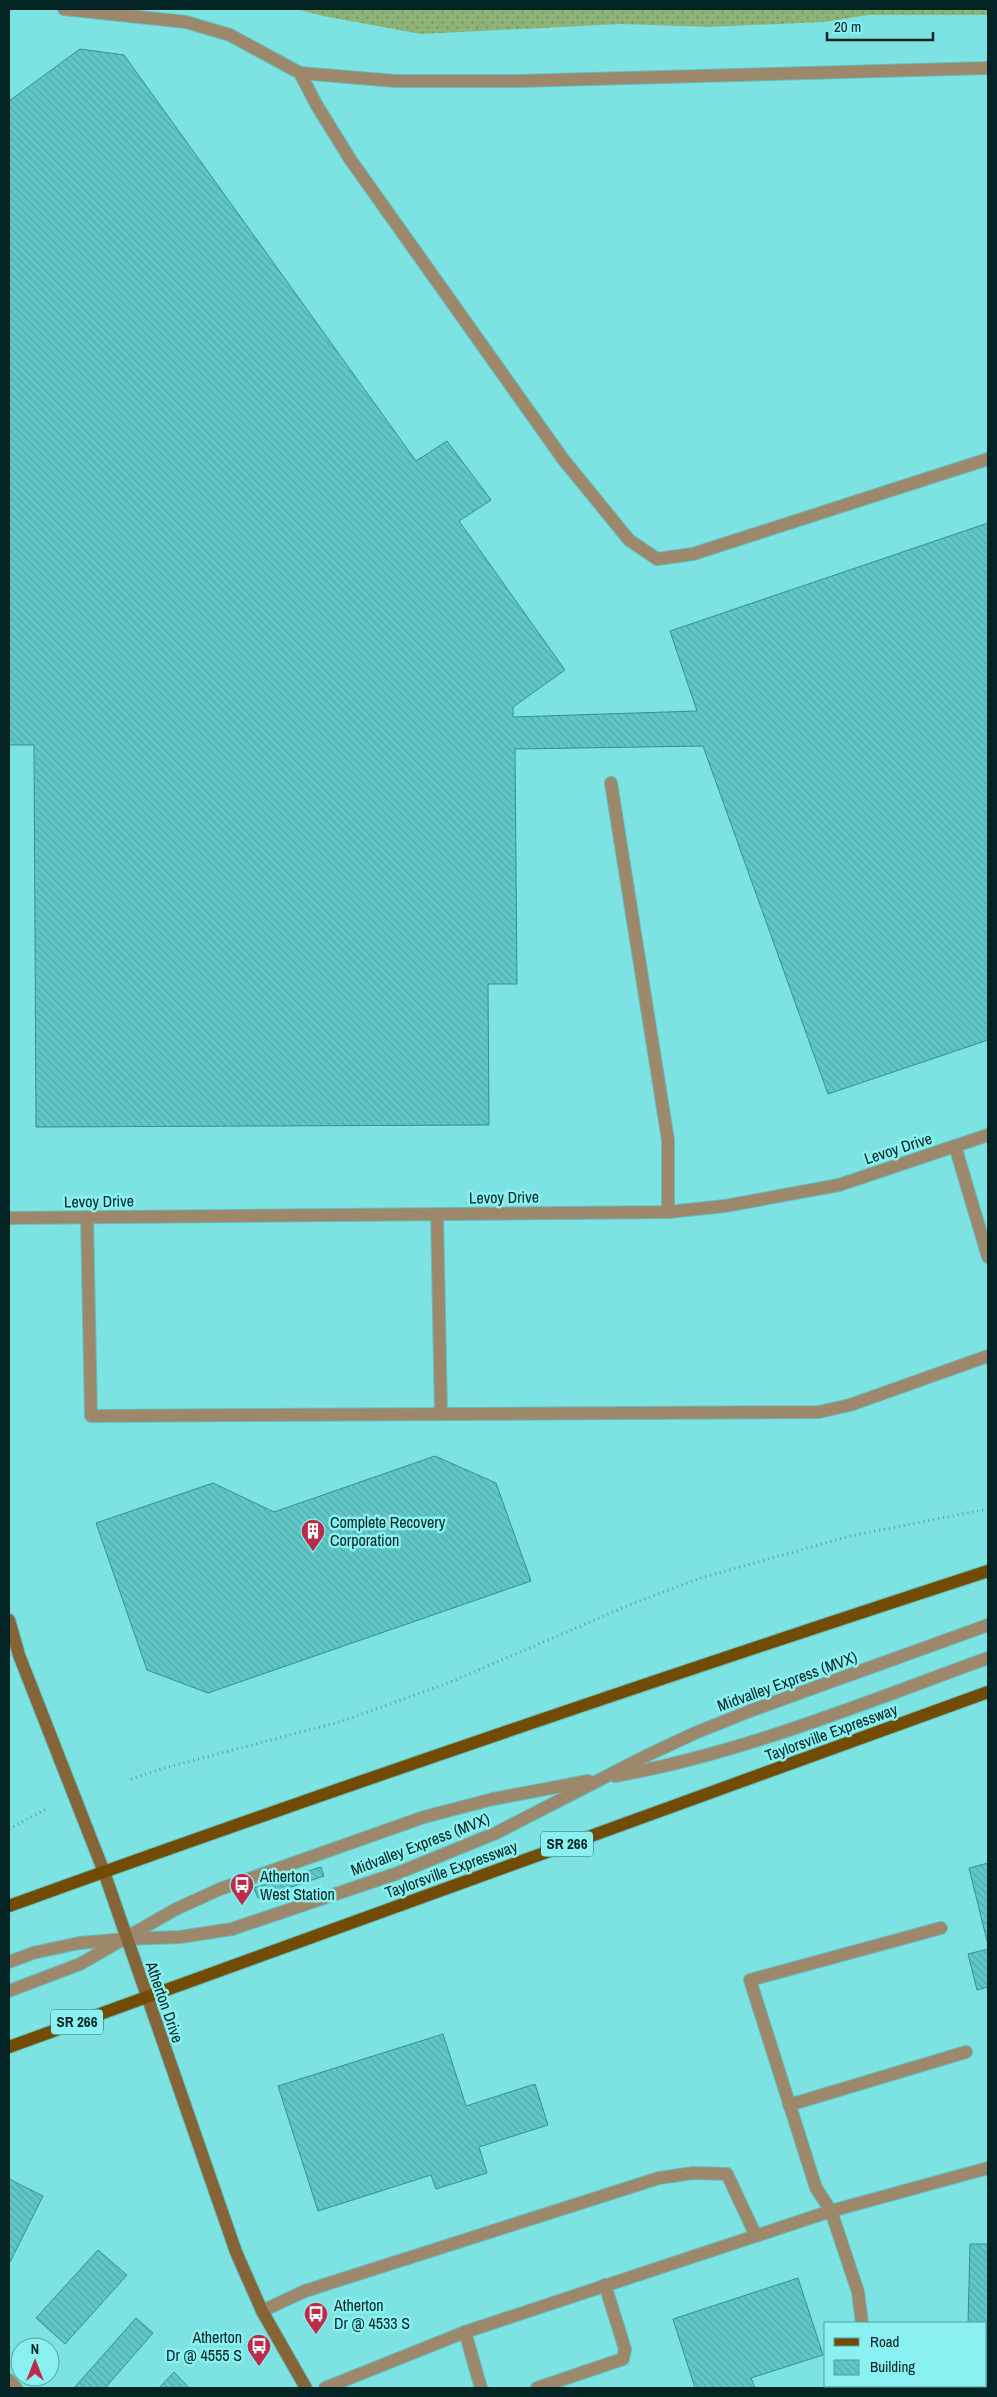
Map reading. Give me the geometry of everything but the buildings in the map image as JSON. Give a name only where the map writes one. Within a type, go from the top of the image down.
[{"type":"main road","points":[[9,1906],[735,1654],[988,1571]]},
{"type":"main road","name":"Taylorsville Expressway","points":[[9,2047],[988,1692]]},
{"type":"street","points":[[64,9],[186,22],[230,35],[300,73],[395,81],[518,81],[988,68]]},
{"type":"street","points":[[300,73],[316,104],[350,159],[563,459],[629,540],[657,559],[693,554],[988,460]]},
{"type":"street","points":[[611,783],[668,1140],[668,1212]]},
{"type":"street","name":"Levoy Drive","points":[[9,1218],[668,1212],[725,1206],[839,1184],[988,1135]]},
{"type":"street","points":[[955,1146],[988,1257]]},
{"type":"street","points":[[437,1214],[441,1413]]},
{"type":"street","points":[[87,1218],[91,1416],[818,1412],[850,1405],[988,1356]]},
{"type":"street","name":"Atherton Drive","points":[[9,1620],[19,1655],[104,1872],[236,2252],[262,2311],[306,2388]]},
{"type":"street","name":"Midvalley Express (MVX)","points":[[9,1962],[56,1948],[126,1939],[180,1937],[232,1929],[398,1873],[496,1833],[648,1755],[741,1715],[988,1625]]},
{"type":"street","name":"Midvalley Express (MVX)","points":[[9,1991],[80,1964],[176,1909],[220,1889],[424,1817],[493,1799],[667,1766],[748,1744],[988,1658]]},
{"type":"street","points":[[862,2322],[858,2292],[831,2211],[816,2188],[788,2105],[750,1980],[941,1928]]},
{"type":"street","points":[[788,2105],[966,2052]]},
{"type":"street","points":[[325,2388],[465,2332],[605,2285],[831,2211],[988,2168]]},
{"type":"street","points":[[262,2311],[305,2291],[659,2178],[693,2173],[727,2174],[756,2236]]},
{"type":"street","points":[[537,2388],[623,2359],[625,2349],[605,2285]]},
{"type":"street","points":[[465,2332],[481,2388]]},
{"type":"street","points":[[9,2380],[16,2388]]},
{"type":"path","points":[[131,1779],[164,1768],[343,1721],[448,1683],[626,1606],[701,1578],[850,1536],[988,1510]]},
{"type":"path","points":[[9,1828],[46,1809]]},
{"type":"green space","points":[[296,9],[988,9],[988,15],[868,15],[824,22],[709,27],[621,24],[421,34],[323,16]]},
{"type":"place","name":"Complete Recovery Corporation","points":[[313,1552]]},
{"type":"place","name":"Atherton West Station","points":[[242,1906]]},
{"type":"place","name":"Atherton Dr @ 4533 S","points":[[316,2335]]},
{"type":"place","name":"Atherton Dr @ 4555 S","points":[[259,2367]]}]
